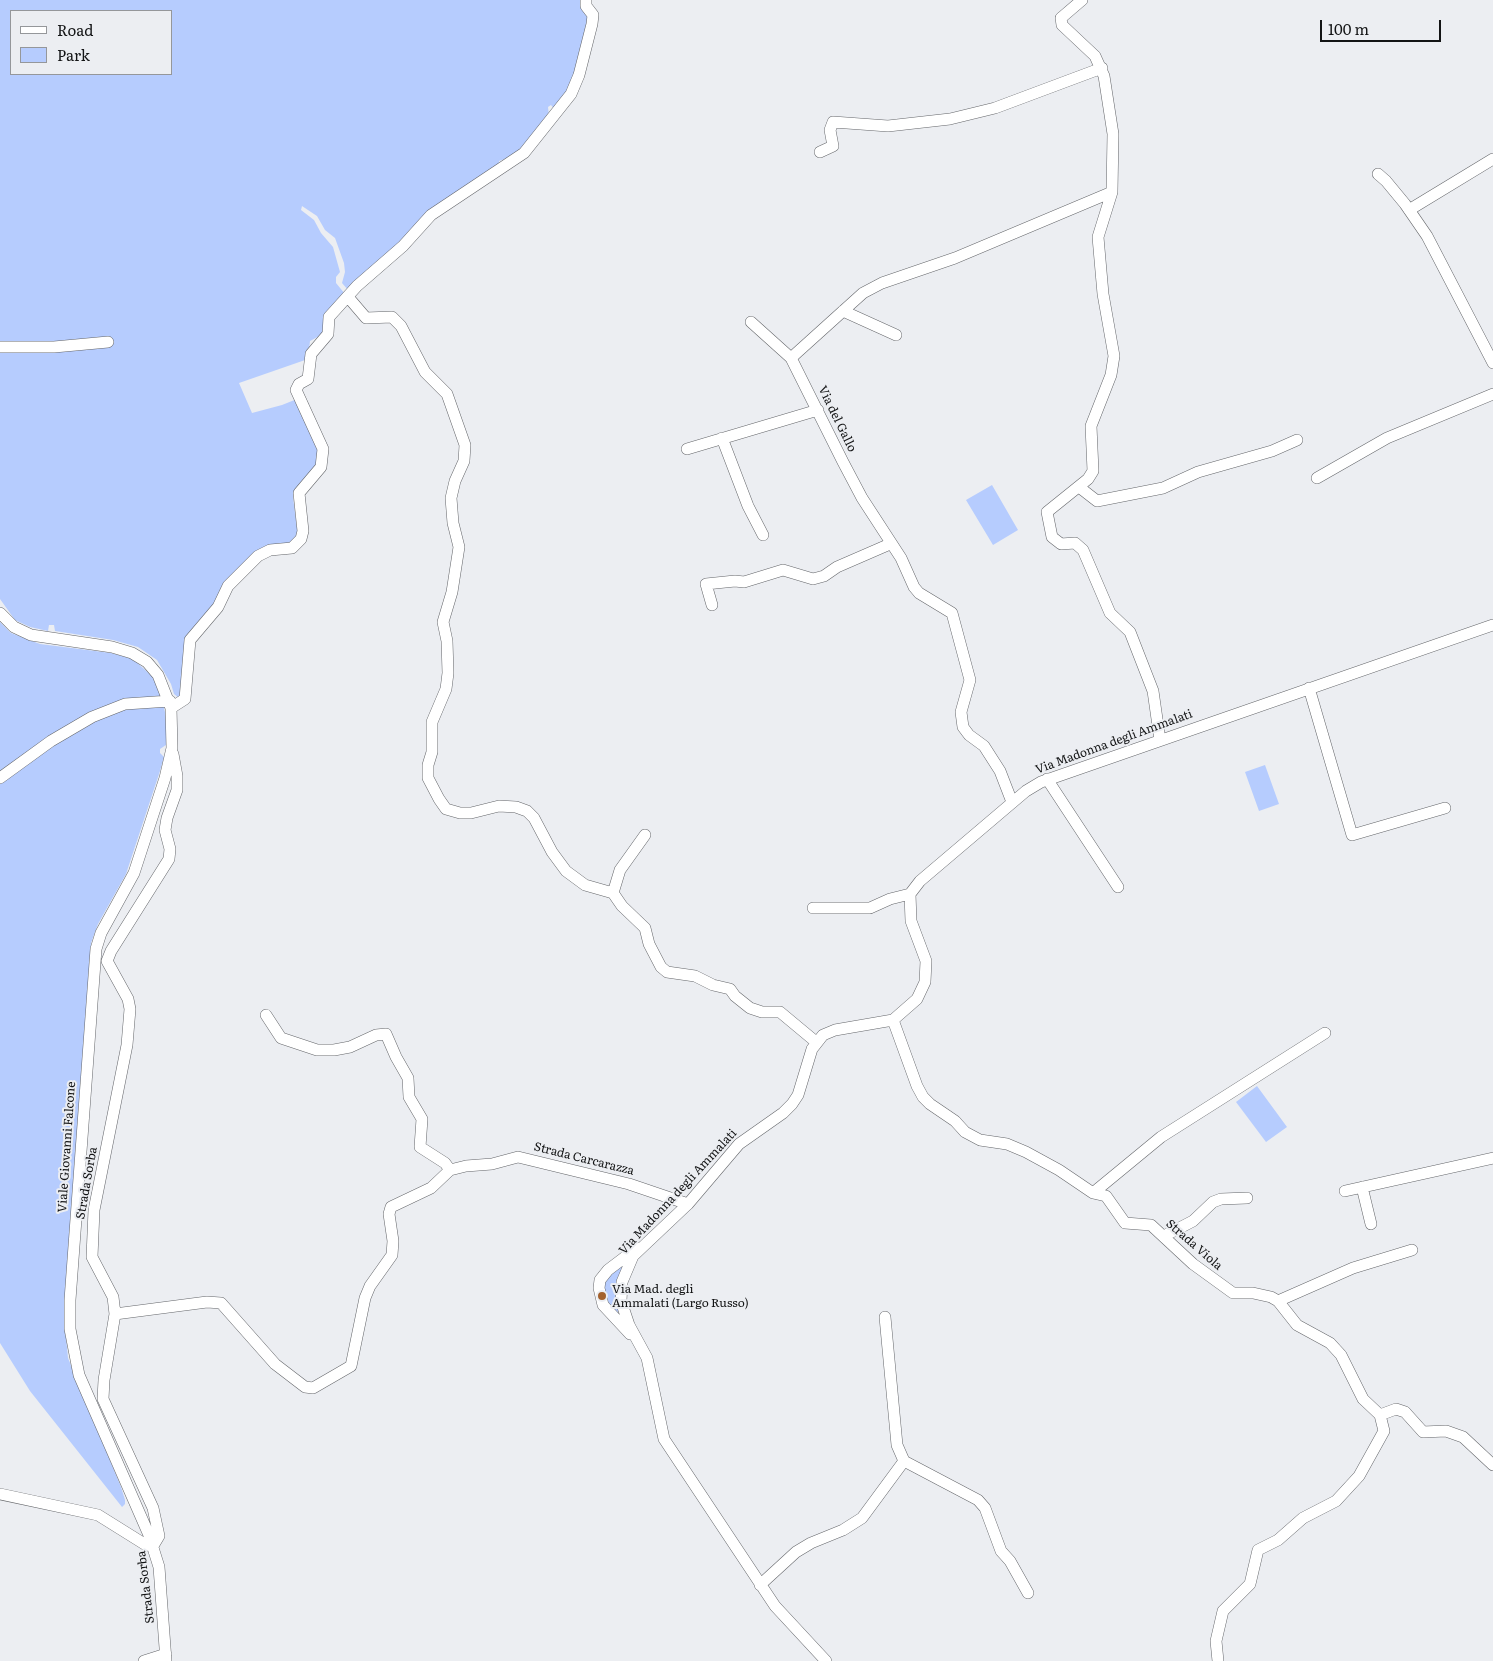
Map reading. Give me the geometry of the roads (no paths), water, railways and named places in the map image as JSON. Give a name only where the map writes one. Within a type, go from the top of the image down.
[{"type":"street","points":[[0,778],[51,741],[92,717],[125,704],[170,704],[185,699],[190,640],[218,607],[228,586],[258,556],[270,550],[292,548],[301,539],[303,531],[299,493],[322,467],[323,449],[296,390],[299,384],[308,379],[311,354],[328,334],[329,318],[357,286],[403,246],[431,215],[524,154],[571,94],[579,75],[593,15],[586,6],[586,0]]},
{"type":"street","points":[[1082,0],[1060,18],[1062,25],[1096,56],[1102,68],[1113,134],[1112,192],[1098,237],[1104,294],[1114,356],[1111,375],[1091,426],[1093,471],[1088,479],[1047,512],[1052,537],[1061,544],[1075,543],[1083,550],[1110,613],[1130,632],[1153,691],[1160,740]]},
{"type":"street","points":[[820,152],[833,146],[830,130],[833,122],[888,126],[959,118],[994,108],[1102,68]]},
{"type":"street","points":[[1409,210],[1493,159]]},
{"type":"street","points":[[1378,174],[1409,210],[1448,273],[1493,363]]},
{"type":"street","points":[[791,358],[863,293],[882,283],[955,258],[1112,192]]},
{"type":"street","points":[[348,297],[366,318],[392,316],[401,326],[425,372],[447,394],[466,445],[464,461],[455,481],[451,498],[453,523],[459,547],[452,592],[443,622],[447,641],[448,673],[446,690],[432,722],[432,752],[428,778],[446,808],[460,813],[471,813],[499,806],[516,807],[527,811],[534,818],[552,852],[566,871],[585,885],[613,893],[622,906],[645,928],[649,944],[661,968],[667,972],[695,976],[713,985],[730,989],[743,1003],[762,1012],[780,1012],[816,1042],[828,1032],[893,1020],[917,999],[926,977],[923,952],[911,921],[910,894],[890,898],[870,908],[812,908]]},
{"type":"street","points":[[843,311],[896,335]]},
{"type":"street","name":"Via del Gallo","points":[[752,322],[791,358],[851,476],[919,593],[952,613],[970,680],[961,712],[963,726],[969,735],[984,746],[1000,771],[1012,802]]},
{"type":"street","points":[[0,347],[54,347],[108,342]]},
{"type":"street","points":[[1317,478],[1386,438],[1493,394]]},
{"type":"street","points":[[687,449],[818,410]]},
{"type":"street","points":[[722,438],[748,506],[763,535]]},
{"type":"street","points":[[1079,487],[1097,501],[1163,488],[1198,472],[1272,450],[1297,440]]},
{"type":"street","points":[[712,605],[706,584],[744,582],[783,570],[813,579],[824,576],[837,567],[890,544]]},
{"type":"street","points":[[0,613],[14,627],[31,635],[112,647],[132,653],[153,668],[170,704],[172,748]]},
{"type":"street","name":"Via Madonna degli Ammalati","points":[[910,894],[920,881],[1012,802],[1034,785],[1047,779],[1309,688],[1492,629]]},
{"type":"street","points":[[1309,688],[1352,835],[1445,808]]},
{"type":"street","name":"Strada Sorba","points":[[166,1658],[160,1567],[153,1546],[159,1536],[153,1508],[103,1399],[104,1380],[115,1314],[113,1296],[92,1257],[94,1210],[127,1045],[130,1009],[128,999],[107,961],[111,951],[169,859],[166,824],[177,790],[177,776],[172,748]]},
{"type":"street","name":"Viale Giovanni Falcone","points":[[153,1546],[79,1375],[70,1329],[70,1300],[96,949],[101,933],[134,873],[165,778],[172,748]]},
{"type":"street","points":[[1047,779],[1118,887]]},
{"type":"street","points":[[613,893],[620,870],[645,835]]},
{"type":"street","points":[[115,1314],[207,1302],[221,1303],[275,1364],[305,1387],[313,1388],[351,1366],[368,1291],[392,1255],[393,1241],[389,1214],[391,1207],[431,1188],[450,1170],[445,1163],[420,1147],[422,1119],[409,1097],[408,1078],[386,1034],[376,1035],[350,1047],[334,1050],[317,1050],[281,1038],[266,1014]]},
{"type":"street","name":"Strada Viola","points":[[893,1020],[917,1086],[930,1104],[955,1121],[965,1132],[980,1140],[1007,1144],[1026,1152],[1059,1170],[1093,1193],[1106,1196],[1125,1223],[1151,1225],[1192,1264],[1233,1293],[1253,1293],[1271,1297],[1278,1301]]},
{"type":"street","points":[[1093,1193],[1161,1137],[1325,1033]]},
{"type":"street","name":"Via Madonna degli Ammalati","points":[[816,1042],[798,1095],[792,1104],[783,1113],[739,1144],[688,1204],[634,1256],[626,1270],[621,1290],[624,1313],[650,1369],[662,1431],[668,1446],[760,1585],[788,1622],[826,1661]]},
{"type":"street","name":"Strada Carcarazza","points":[[450,1170],[518,1158],[629,1184],[688,1204]]},
{"type":"street","points":[[1345,1191],[1493,1158]]},
{"type":"street","points":[[1362,1187],[1371,1224]]},
{"type":"street","points":[[1164,1236],[1193,1221],[1213,1202],[1220,1199],[1247,1198]]},
{"type":"street","points":[[639,1344],[609,1314],[599,1296],[599,1288],[600,1280],[608,1270],[649,1240]]},
{"type":"street","points":[[1218,1661],[1216,1641],[1223,1611],[1250,1584],[1258,1550],[1278,1540],[1303,1518],[1336,1501],[1359,1476],[1384,1430],[1380,1415],[1363,1399],[1341,1355],[1330,1343],[1297,1325],[1278,1301],[1353,1268],[1412,1250]]},
{"type":"street","points":[[885,1317],[897,1445],[904,1461],[978,1500],[986,1508],[1001,1551],[1010,1561],[1028,1593]]},
{"type":"street","points":[[1380,1415],[1396,1409],[1405,1412],[1423,1432],[1446,1432],[1463,1437],[1493,1465]]},
{"type":"street","points":[[760,1585],[796,1552],[811,1543],[842,1530],[862,1518],[904,1461]]},
{"type":"street","points":[[0,1494],[98,1515],[146,1545],[153,1546]]},
{"type":"street","points":[[144,1661],[166,1658]]},
{"type":"place","name":"Via Mad. degli Ammalati (Largo Russo)","points":[[602,1296]]}]
